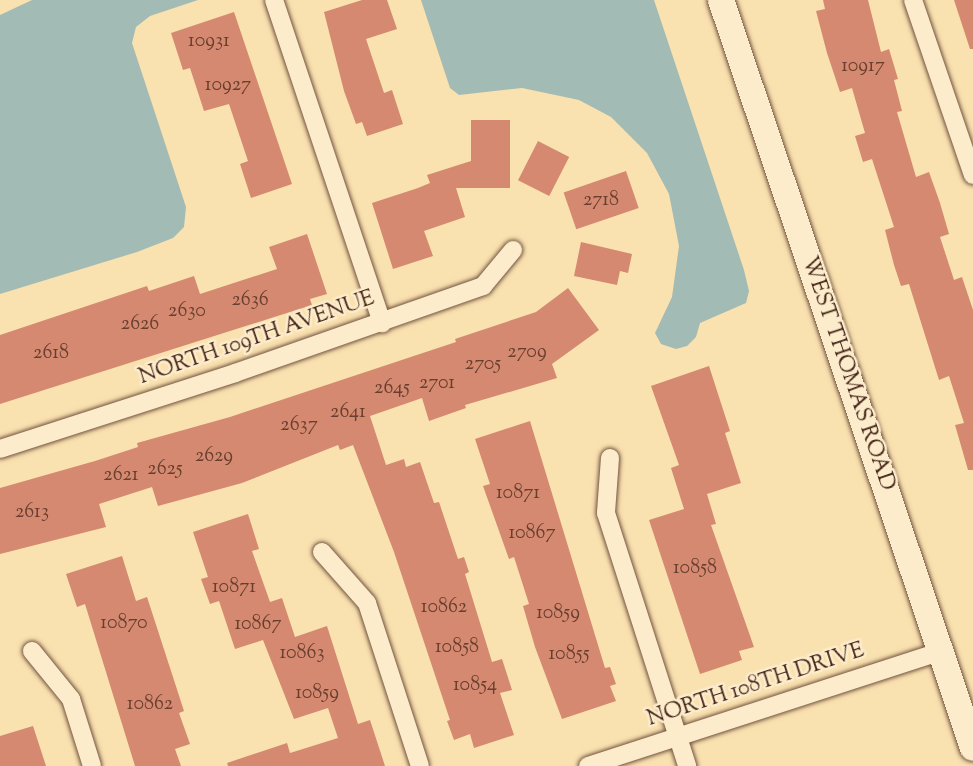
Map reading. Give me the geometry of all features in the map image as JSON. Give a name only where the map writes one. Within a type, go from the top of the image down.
[{"type":"main road","name":"WEST THOMAS ROAD","points":[[721,0],[973,748]]},
{"type":"street","points":[[274,0],[382,323]]},
{"type":"street","points":[[913,0],[973,175]]},
{"type":"street","name":"NORTH 109TH AVENUE","points":[[0,448],[382,323],[483,286],[513,250]]},
{"type":"street","points":[[610,458],[606,513],[687,766]]},
{"type":"street","points":[[322,552],[367,603],[420,766]]},
{"type":"street","points":[[32,651],[71,699],[92,766]]},
{"type":"street","name":"NORTH 108TH DRIVE","points":[[588,766],[939,652]]},
{"type":"water","points":[[32,0],[198,0],[150,16],[136,27],[132,43],[186,207],[184,227],[173,238],[137,252],[0,294],[0,15]]},
{"type":"water","points":[[421,0],[654,0],[744,270],[749,291],[746,303],[700,323],[696,337],[687,346],[676,349],[661,344],[655,333],[672,297],[679,246],[669,194],[647,153],[611,117],[579,100],[522,88],[459,95],[450,88]]},
{"type":"building","points":[[362,0],[387,0],[397,29],[366,39],[384,93],[392,90],[403,124],[367,136],[362,122],[356,124],[344,91],[324,12]]},
{"type":"building","points":[[823,0],[868,0],[881,52],[889,49],[898,79],[894,80],[902,111],[897,112],[916,177],[929,172],[940,203],[949,234],[940,237],[954,280],[962,277],[973,310],[973,470],[968,470],[955,425],[964,423],[949,376],[939,380],[909,284],[901,286],[894,265],[885,230],[894,227],[872,159],[863,162],[855,136],[865,133],[852,88],[840,92],[827,53],[816,11],[825,9]]},
{"type":"building","points":[[954,0],[973,0],[973,49],[970,49]]},
{"type":"building","points":[[234,12],[292,184],[251,198],[240,164],[248,161],[229,104],[204,111],[190,68],[183,70],[171,33]]},
{"type":"building","points":[[471,120],[510,120],[510,188],[456,188],[465,217],[424,231],[433,256],[393,269],[372,203],[430,183],[427,175],[471,161]]},
{"type":"building","points":[[538,141],[569,157],[549,196],[518,180]]},
{"type":"building","points":[[626,171],[639,208],[576,229],[564,192]]},
{"type":"building","points":[[307,234],[327,294],[310,299],[312,305],[0,404],[0,335],[147,286],[149,291],[194,276],[200,294],[277,269],[269,247]]},
{"type":"building","points":[[581,242],[632,254],[628,273],[620,271],[617,285],[574,276]]},
{"type":"building","points":[[568,288],[599,330],[552,364],[557,378],[465,405],[466,408],[429,421],[422,398],[370,416],[386,465],[404,459],[406,467],[420,462],[434,503],[439,502],[458,559],[464,557],[469,572],[465,574],[492,662],[502,659],[512,690],[500,693],[514,735],[474,748],[470,734],[454,740],[447,721],[450,720],[394,552],[353,445],[340,450],[338,445],[242,483],[158,506],[152,487],[99,504],[106,527],[0,554],[0,488],[95,461],[138,447],[137,443],[230,417],[456,342],[455,339],[536,312]]},
{"type":"building","points":[[709,366],[730,431],[725,433],[741,483],[707,494],[716,524],[711,525],[754,647],[739,651],[742,660],[700,674],[649,520],[684,509],[671,468],[679,465],[651,386]]},
{"type":"building","points":[[530,421],[605,668],[610,667],[616,684],[610,686],[616,701],[562,719],[535,647],[523,606],[529,604],[514,557],[509,559],[483,486],[490,484],[475,439]]},
{"type":"building","points":[[248,514],[259,549],[252,551],[270,602],[282,598],[295,637],[327,626],[358,724],[370,720],[385,766],[228,766],[227,763],[287,743],[290,753],[338,738],[328,708],[294,719],[263,640],[235,649],[219,601],[210,604],[201,579],[208,577],[193,532]]},
{"type":"building","points":[[122,556],[136,601],[147,597],[184,711],[179,713],[190,744],[175,749],[181,766],[135,766],[85,604],[77,607],[66,574]]},
{"type":"building","points":[[33,726],[46,766],[0,766],[0,736]]}]
